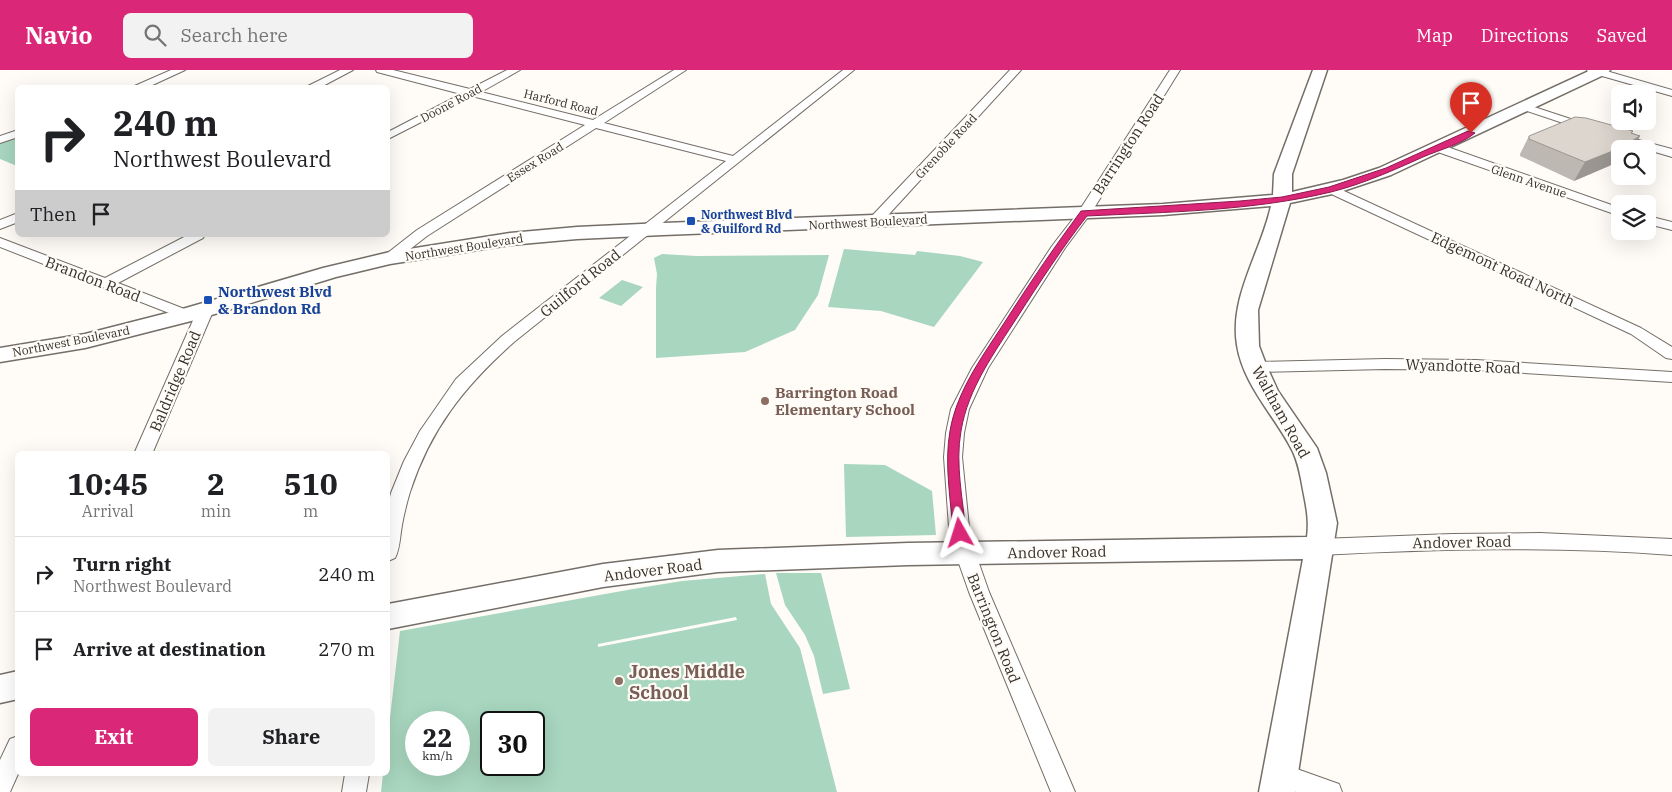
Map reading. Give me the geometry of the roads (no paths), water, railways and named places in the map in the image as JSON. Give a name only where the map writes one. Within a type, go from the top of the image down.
[{"type":"main road","name":"Waltham Road","points":[[1278,783],[1323,523],[1313,473],[1304,448],[1267,392],[1255,367],[1248,346],[1246,326],[1248,310],[1282,199],[1283,174],[1320,70]]},
{"type":"main road","name":"Northwest Boulevard","points":[[0,355],[85,341],[196,312],[330,272],[390,258],[510,239],[577,233],[1197,208],[1282,199],[1331,189],[1371,176],[1439,148],[1598,71]]},
{"type":"main road","name":"Andover Road","points":[[390,618],[563,583],[676,565],[777,558],[965,552],[1244,550],[1320,547]]},
{"type":"main road","points":[[0,689],[15,686]]},
{"type":"street","points":[[142,85],[180,70]]},
{"type":"street","points":[[316,85],[348,70]]},
{"type":"street","name":"Harford Road","points":[[380,70],[735,160]]},
{"type":"street","name":"Doone Road","points":[[390,135],[515,70]]},
{"type":"street","name":"Essex Road","points":[[390,258],[422,233],[681,70]]},
{"type":"street","name":"Guilford Road","points":[[390,542],[396,508],[414,462],[427,436],[456,390],[480,365],[508,340],[849,70]]},
{"type":"street","name":"Grenoble Road","points":[[875,221],[1016,70]]},
{"type":"street","name":"Barrington Road","points":[[1063,792],[979,592],[965,552],[959,530],[953,456],[955,433],[960,409],[980,368],[1059,246],[1084,213],[1175,70]]},
{"type":"street","points":[[1598,71],[1672,93]]},
{"type":"street","points":[[1525,107],[1672,153]]},
{"type":"street","points":[[0,140],[15,134]]},
{"type":"street","name":"Glenn Avenue","points":[[1439,148],[1611,209]]},
{"type":"street","name":"Edgemont Road North","points":[[1331,189],[1636,331],[1672,354]]},
{"type":"street","points":[[0,225],[15,218]]},
{"type":"street","points":[[1656,222],[1672,226]]},
{"type":"street","points":[[105,284],[194,237]]},
{"type":"street","name":"Brandon Road","points":[[0,242],[105,284],[196,312]]},
{"type":"street","name":"Baldridge Road","points":[[144,451],[196,312]]},
{"type":"street","points":[[1636,331],[1672,343]]},
{"type":"street","name":"Wyandotte Road","points":[[1255,367],[1476,364],[1672,377]]},
{"type":"street","name":"Andover Road","points":[[1320,547],[1373,543],[1554,541],[1672,547]]},
{"type":"street","points":[[0,787],[15,753]]},
{"type":"street","points":[[354,792],[358,776]]},
{"type":"street","points":[[1278,783],[1330,792]]},
{"type":"place","name":"Northwest Blvd & Guilford Rd","points":[[691,221]]},
{"type":"place","name":"Northwest Blvd & Brandon Rd","points":[[208,300]]},
{"type":"place","name":"Barrington Road Elementary School","points":[[765,401]]},
{"type":"place","name":"Jones Middle School","points":[[619,681]]}]
